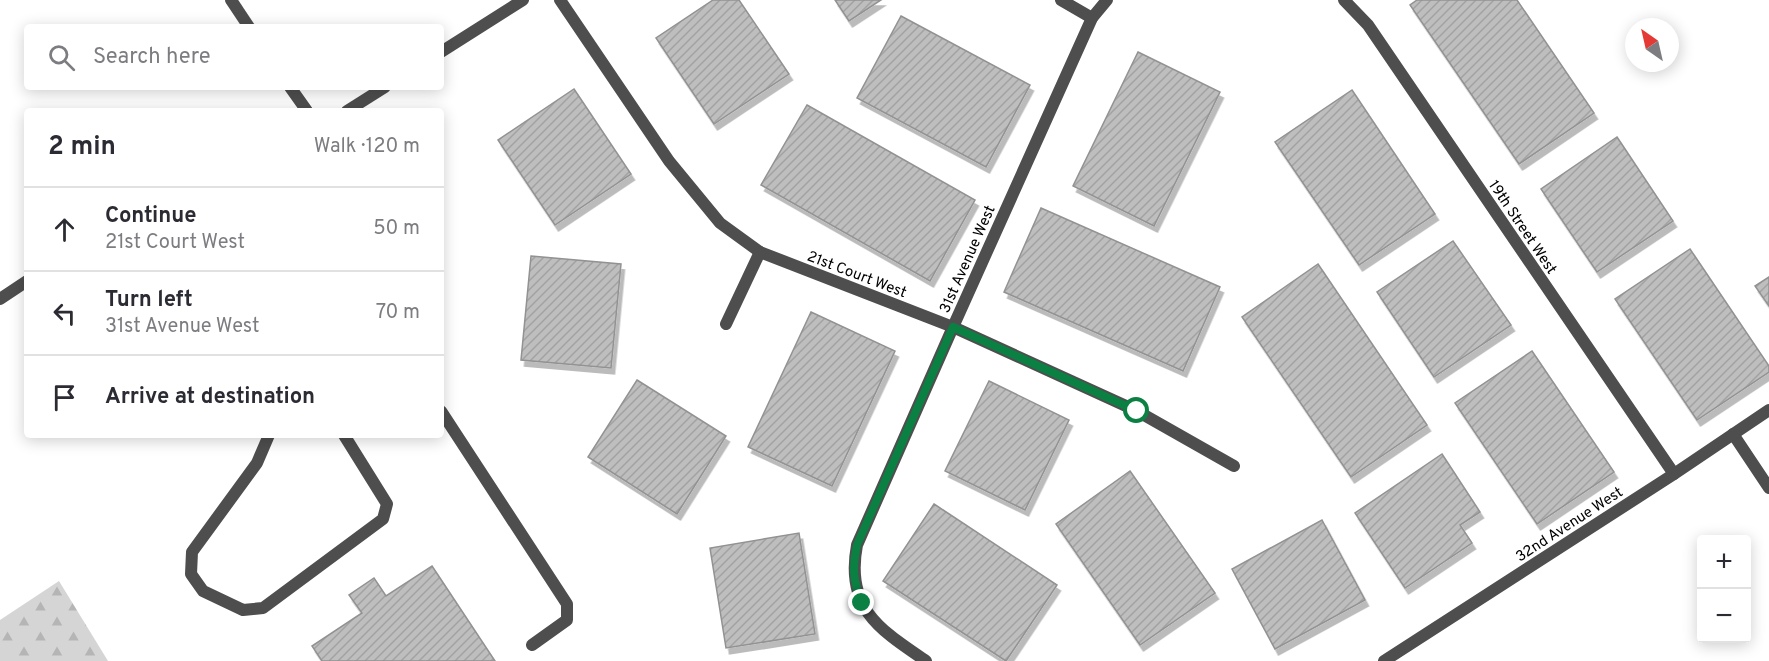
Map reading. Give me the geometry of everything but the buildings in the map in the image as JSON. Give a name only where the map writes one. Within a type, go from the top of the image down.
[{"type":"street","points":[[231,0],[247,24]]},
{"type":"street","points":[[444,50],[522,0]]},
{"type":"street","name":"21st Court West","points":[[560,0],[669,161],[720,223],[760,252],[953,327],[1137,411],[1234,466]]},
{"type":"street","points":[[1060,0],[1092,18]]},
{"type":"street","name":"31st Avenue West","points":[[926,661],[887,635],[873,621],[862,603],[855,585],[853,566],[857,545],[1092,18],[1107,0]]},
{"type":"street","name":"19th Street West","points":[[1344,0],[1368,26],[1674,474]]},
{"type":"street","points":[[292,90],[305,108]]},
{"type":"street","points":[[352,108],[380,90]]},
{"type":"street","points":[[726,324],[760,252]]},
{"type":"street","points":[[0,299],[24,283]]},
{"type":"street","name":"32nd Avenue West","points":[[1384,661],[1769,410]]},
{"type":"street","points":[[444,416],[567,604],[567,620],[532,645]]},
{"type":"street","points":[[1733,434],[1769,488]]},
{"type":"street","points":[[268,438],[257,463],[192,552],[191,574],[202,591],[243,610],[263,608],[383,519],[387,504],[347,438]]},
{"type":"green space","points":[[59,581],[108,661],[0,661],[0,620]]},
{"type":"route","points":[[862,603],[855,585],[853,566],[857,545],[953,327],[1137,411]]}]
